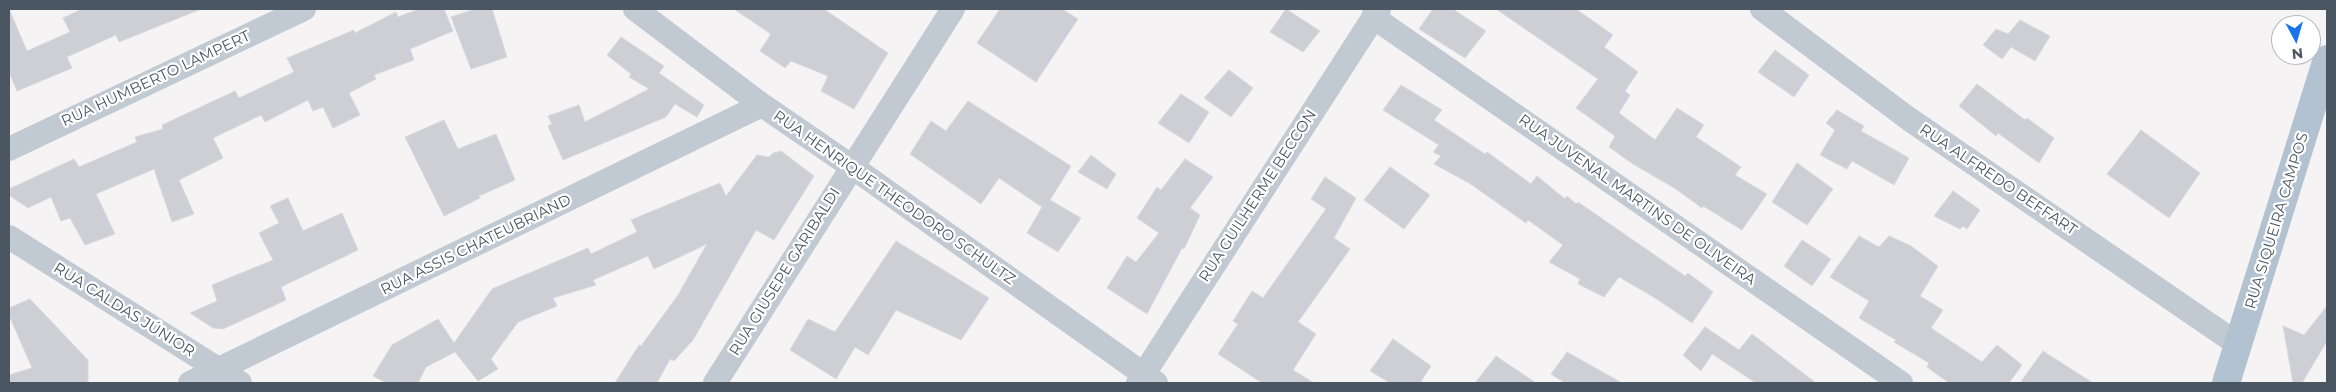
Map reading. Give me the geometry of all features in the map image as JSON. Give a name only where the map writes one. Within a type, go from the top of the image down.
[{"type":"main road","name":"RUA SIQUEIRA CAMPOS","points":[[2226,383],[2327,60]]},
{"type":"street","name":"RUA HUMBERTO LAMPERT","points":[[9,148],[304,9]]},
{"type":"street","name":"RUA HENRIQUE THEODORO SCHULTZ","points":[[635,9],[762,106],[852,166],[1146,380]]},
{"type":"street","name":"RUA GIUSEPE GARIBALDI","points":[[715,383],[953,9]]},
{"type":"street","name":"RUA ALFREDO BEFFART","points":[[1762,9],[1909,119],[2239,345]]},
{"type":"street","name":"RUA GUILHERME BECCON","points":[[1146,380],[1376,13]]},
{"type":"street","name":"RUA JUVENAL MARTINS DE OLIVEIRA","points":[[1376,13],[1901,383]]},
{"type":"street","name":"RUA ASSIS CHATEUBRIAND","points":[[190,383],[762,106]]},
{"type":"street","name":"RUA CALDAS JÚNIOR","points":[[9,237],[240,383]]},
{"type":"building","points":[[9,9],[27,51],[70,32],[63,18],[82,9],[201,9],[119,42],[116,35],[67,57],[72,68],[17,91],[9,72]]},
{"type":"building","points":[[419,9],[444,9],[453,31],[410,49],[414,60],[374,75],[376,79],[349,93],[360,115],[333,128],[323,107],[313,111],[308,100],[265,122],[261,115],[213,138],[223,158],[179,180],[194,214],[172,222],[154,169],[96,194],[115,234],[85,245],[70,218],[61,221],[51,197],[28,208],[9,195],[9,189],[74,159],[79,167],[137,142],[135,137],[163,129],[162,125],[235,91],[239,98],[294,72],[287,58],[354,30],[355,33],[396,12],[398,17]]},
{"type":"building","points":[[475,9],[492,9],[507,57],[471,69],[451,17]]},
{"type":"building","points":[[734,9],[824,9],[888,53],[854,109],[821,91],[828,76],[791,61],[785,68],[760,51],[771,34]]},
{"type":"building","points":[[1000,9],[1062,9],[1078,19],[1036,82],[977,43]]},
{"type":"building","points":[[1286,9],[1320,31],[1303,52],[1270,32]]},
{"type":"building","points":[[1433,9],[1453,9],[1486,31],[1465,58],[1419,29]]},
{"type":"building","points":[[1496,9],[1576,9],[1613,35],[1604,47],[1638,72],[1625,91],[1630,95],[1619,113],[1655,140],[1677,108],[1704,125],[1696,137],[1741,167],[1735,175],[1767,194],[1742,230],[1703,206],[1702,208],[1676,189],[1633,164],[1609,147],[1615,136],[1576,108],[1598,79]]},
{"type":"building","points":[[2020,20],[2050,36],[2035,61],[2011,47],[2002,59],[1983,45],[1996,29],[2008,34]]},
{"type":"building","points":[[621,37],[664,66],[659,73],[704,105],[697,117],[675,104],[666,117],[563,160],[548,126],[552,124],[548,116],[579,105],[585,122],[649,89],[629,77],[631,74],[607,55]]},
{"type":"building","points":[[1775,50],[1809,75],[1794,97],[1758,72]]},
{"type":"building","points":[[1229,70],[1253,88],[1231,117],[1204,98]]},
{"type":"building","points":[[1977,84],[2025,120],[2027,118],[2054,138],[2039,163],[1998,133],[1996,136],[1959,106]]},
{"type":"building","points":[[1401,85],[1442,110],[1434,120],[1485,154],[1487,152],[1531,184],[1537,176],[1565,199],[1567,196],[1576,204],[1578,202],[1685,276],[1688,273],[1713,292],[1692,323],[1657,299],[1619,277],[1604,297],[1578,284],[1580,279],[1549,262],[1563,245],[1528,220],[1526,223],[1469,183],[1434,164],[1441,156],[1433,152],[1439,145],[1383,110]]},
{"type":"building","points":[[1181,94],[1209,112],[1189,143],[1158,123]]},
{"type":"building","points":[[968,101],[1071,166],[1050,200],[1081,218],[1058,252],[1027,233],[1042,207],[999,178],[981,204],[910,154],[931,121],[946,131]]},
{"type":"building","points":[[1837,110],[1864,126],[1861,131],[1909,158],[1894,185],[1852,161],[1847,169],[1820,155],[1835,130],[1826,123]]},
{"type":"building","points":[[444,120],[458,149],[496,134],[515,180],[479,196],[480,198],[444,216],[405,137]]},
{"type":"building","points":[[2141,130],[2200,173],[2169,218],[2107,174]]},
{"type":"building","points":[[781,151],[814,176],[774,240],[756,230],[693,340],[674,361],[670,359],[657,383],[615,383],[639,345],[641,346],[678,295],[707,244],[654,269],[648,256],[593,280],[596,285],[553,298],[557,306],[518,322],[491,359],[498,369],[478,381],[455,352],[426,367],[418,383],[387,383],[373,376],[392,345],[438,319],[454,343],[492,289],[588,248],[591,254],[637,232],[631,220],[720,183],[726,196],[757,155],[769,157],[773,153]]},
{"type":"building","points":[[1091,155],[1116,174],[1107,189],[1078,172]]},
{"type":"building","points":[[1185,159],[1213,177],[1190,208],[1200,215],[1184,249],[1182,248],[1147,314],[1107,288],[1127,256],[1136,262],[1159,233],[1137,218],[1157,187],[1161,190]]},
{"type":"building","points":[[1797,163],[1833,189],[1807,225],[1772,202]]},
{"type":"building","points":[[1390,167],[1430,195],[1404,229],[1364,200]]},
{"type":"building","points":[[1325,177],[1356,198],[1334,238],[1350,249],[1298,322],[1316,334],[1293,370],[1314,383],[1262,383],[1218,354],[1238,324],[1233,321],[1252,291],[1263,298],[1326,209],[1311,199]]},
{"type":"building","points":[[1953,191],[1980,210],[1967,229],[1963,226],[1960,229],[1934,216]]},
{"type":"building","points":[[288,198],[303,231],[342,213],[358,250],[281,287],[286,300],[223,329],[213,328],[190,313],[217,301],[212,285],[273,260],[259,233],[279,223],[270,206]]},
{"type":"building","points":[[1859,236],[1879,247],[1889,236],[1911,246],[1938,266],[1920,296],[1943,310],[1931,328],[1982,362],[1997,345],[2022,365],[2009,383],[1949,383],[1927,367],[1929,363],[1894,342],[1896,340],[1859,318],[1869,301],[1830,277]]},
{"type":"building","points":[[1802,240],[1831,259],[1812,286],[1784,266]]},
{"type":"building","points":[[896,241],[989,298],[961,340],[896,310],[868,355],[855,347],[836,379],[790,350],[808,319],[835,332]]},
{"type":"building","points":[[30,299],[88,360],[88,383],[9,383],[9,375],[32,368],[9,315],[9,308]]},
{"type":"building","points":[[2327,306],[2327,341],[2302,383],[2293,383],[2283,326],[2304,335]]},
{"type":"building","points":[[1705,327],[1739,350],[1752,334],[1816,383],[1756,383],[1712,354],[1701,371],[1683,355]]},
{"type":"building","points":[[1393,339],[1431,366],[1420,383],[1390,383],[1370,371]]},
{"type":"building","points":[[2043,351],[2093,383],[2020,383]]},
{"type":"building","points":[[1567,352],[1622,383],[1565,383],[1551,374]]},
{"type":"building","points":[[1496,356],[1536,383],[1475,383]]}]
